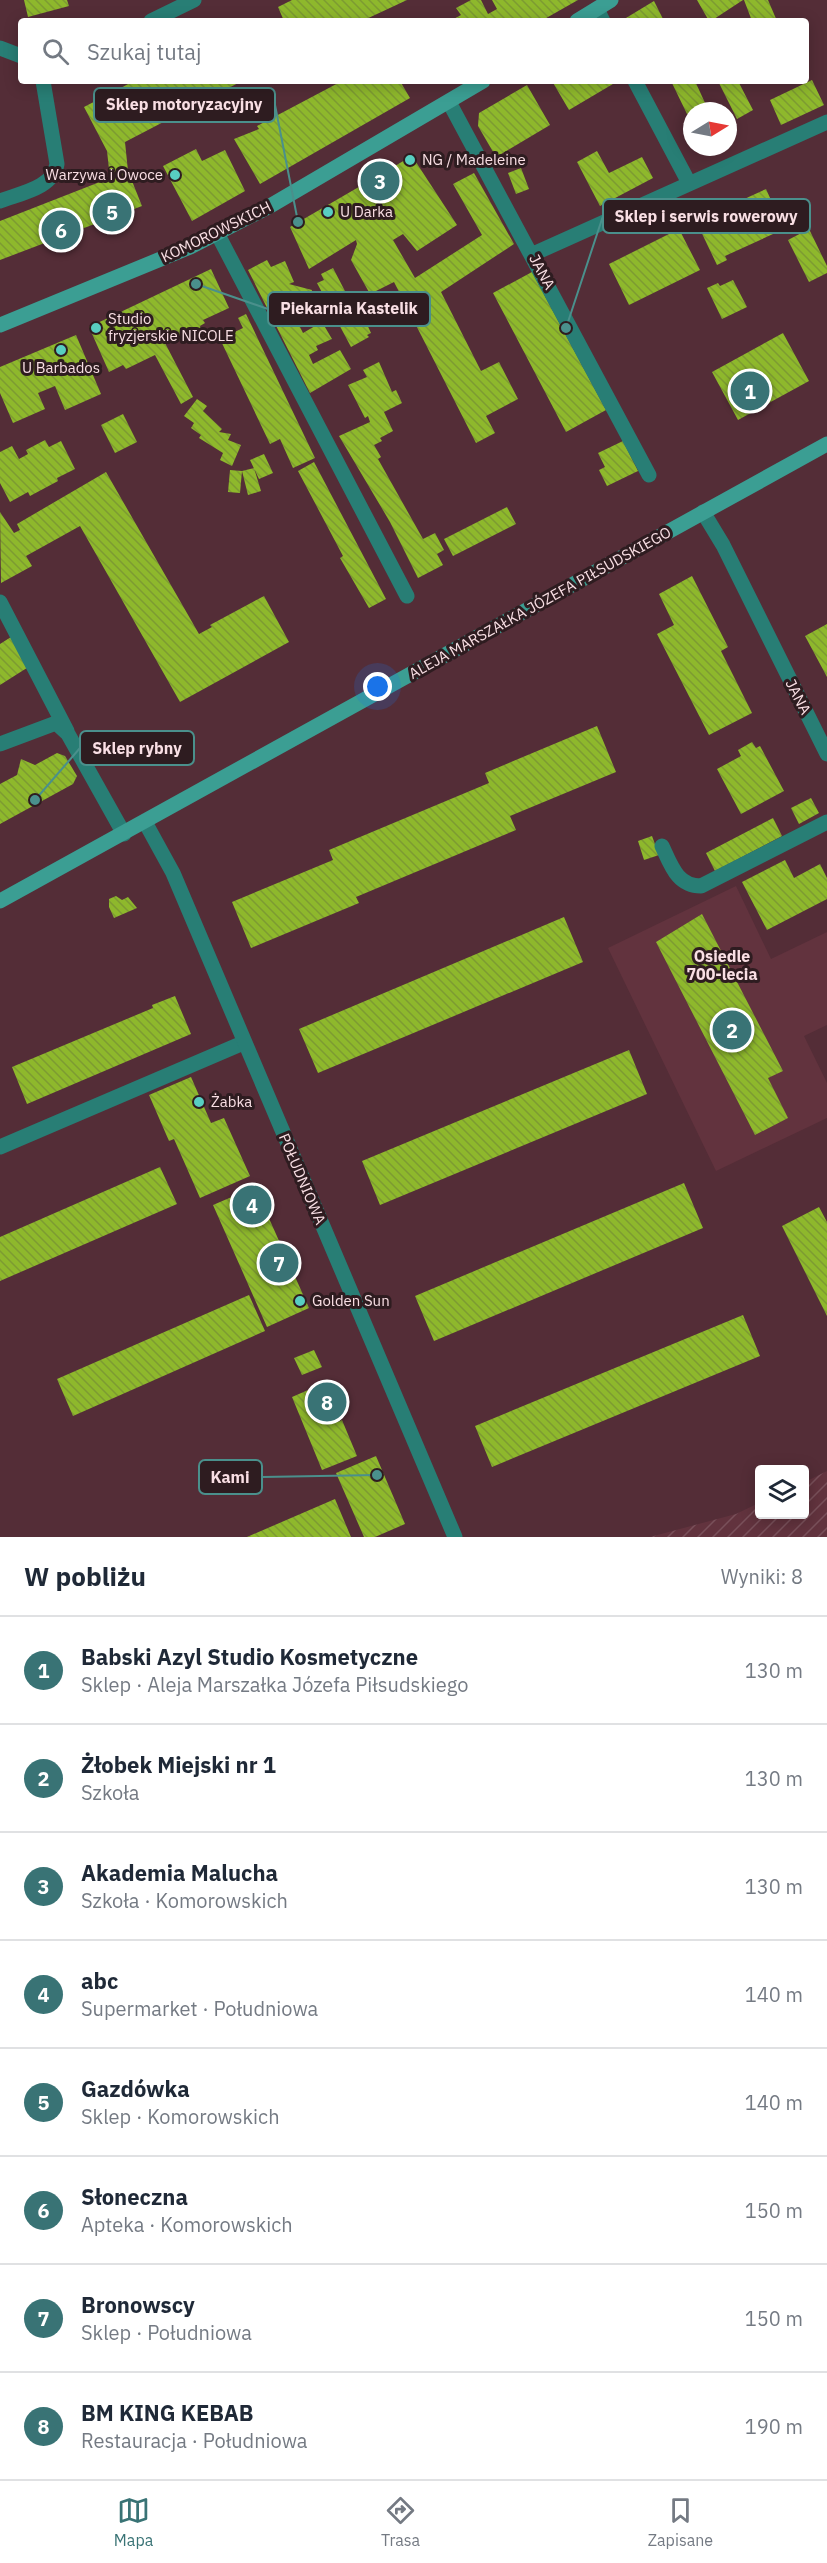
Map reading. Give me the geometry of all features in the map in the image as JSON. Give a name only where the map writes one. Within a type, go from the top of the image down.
[{"type":"street","points":[[157,18],[194,0]]},
{"type":"street","points":[[600,15],[611,0]]},
{"type":"street","points":[[0,48],[18,55]]},
{"type":"street","points":[[0,201],[49,182],[56,174],[57,164],[44,84]]},
{"type":"street","name":"KOMOROWSKICH","points":[[0,325],[190,247],[270,206],[478,84]]},
{"type":"street","points":[[637,84],[689,183]]},
{"type":"street","name":"JANA","points":[[449,102],[533,254],[649,475]]},
{"type":"street","points":[[533,254],[827,122]]},
{"type":"street","points":[[217,233],[407,596]]},
{"type":"street","name":"ALEJA MARSZAŁKA JÓZEFA PIŁSUDSKIEGO","points":[[0,901],[827,444]]},
{"type":"street","name":"JANA","points":[[703,512],[723,545],[827,754]]},
{"type":"street","points":[[0,602],[68,734],[124,834]]},
{"type":"street","points":[[0,744],[56,723],[68,734]]},
{"type":"street","name":"POŁUDNIOWA","points":[[145,822],[172,873],[454,1537]]},
{"type":"street","points":[[662,846],[677,875],[684,883],[701,886],[827,822]]},
{"type":"street","points":[[0,1147],[243,1043]]},
{"type":"shaded area","points":[[736,886],[771,959],[827,932],[827,1025],[804,1036],[827,1083],[827,1118],[716,1171],[608,948]]},
{"type":"shaded area","points":[[827,1471],[827,1537],[650,1537],[736,1514],[755,1505],[755,1519],[809,1519],[809,1480]]},
{"type":"building","points":[[24,0],[67,0],[69,6],[28,17]]},
{"type":"building","points":[[292,0],[407,0],[368,18],[283,18],[278,7]]},
{"type":"building","points":[[471,0],[481,0],[488,14],[497,9],[492,0],[578,0],[546,18],[456,18],[461,15],[456,8]]},
{"type":"building","points":[[697,0],[743,0],[716,18],[707,18]]},
{"type":"building","points":[[744,0],[768,0],[776,18],[751,18]]},
{"type":"building","points":[[654,1],[662,18],[626,18]]},
{"type":"building","points":[[812,80],[824,105],[781,125],[770,100],[804,84],[809,84]]},
{"type":"building","points":[[128,84],[236,84],[125,142],[128,171],[142,206],[0,260],[0,221],[110,178],[107,151],[84,107]]},
{"type":"building","points":[[336,84],[402,84],[410,98],[260,184],[234,139],[259,129],[257,126]]},
{"type":"building","points":[[554,84],[613,84],[569,110]]},
{"type":"building","points":[[672,84],[696,84],[705,102],[683,102],[683,106]]},
{"type":"building","points":[[720,84],[740,84],[753,110],[737,119],[737,102],[728,102]]},
{"type":"building","points":[[527,85],[550,125],[496,157],[478,126],[479,113]]},
{"type":"building","points":[[196,149],[202,161],[225,150],[245,191],[192,221],[163,166]]},
{"type":"building","points":[[597,151],[609,173],[642,157],[653,178],[600,206],[577,162]]},
{"type":"building","points":[[412,156],[457,225],[417,251],[403,234],[393,240],[415,278],[482,235],[453,184],[474,173],[514,244],[441,292],[481,371],[499,362],[518,399],[486,416],[495,433],[476,443],[394,282],[370,294],[351,260],[357,244],[356,240],[309,269],[290,227]]},
{"type":"building","points":[[521,168],[529,189],[516,194],[508,173]]},
{"type":"building","points":[[766,189],[784,229],[725,256],[727,260],[717,265],[696,221]]},
{"type":"building","points":[[679,229],[700,270],[629,305],[609,264]]},
{"type":"building","points":[[809,229],[827,266],[827,273],[809,282],[788,240]]},
{"type":"building","points":[[267,260],[271,267],[285,261],[294,282],[289,284],[312,290],[308,306],[317,309],[314,320],[299,316],[302,304],[290,300],[294,308],[291,309],[303,333],[322,322],[332,339],[316,346],[318,350],[309,355],[313,364],[340,350],[351,369],[310,393],[248,270]]},
{"type":"building","points":[[333,268],[360,320],[364,318],[371,333],[367,335],[369,337],[351,347],[317,283],[324,280],[321,274]]},
{"type":"building","points":[[211,269],[229,308],[203,320],[205,323],[200,326],[202,331],[193,336],[191,331],[165,343],[193,397],[181,404],[155,355],[126,369],[123,365],[109,372],[89,327]]},
{"type":"building","points":[[532,272],[606,410],[566,432],[493,293]]},
{"type":"building","points":[[733,280],[747,307],[722,319],[707,288],[718,283],[720,286]]},
{"type":"building","points":[[246,314],[315,458],[293,468],[280,439],[270,444],[220,339],[243,328],[238,318]]},
{"type":"building","points":[[783,333],[809,381],[738,420],[712,372]]},
{"type":"building","points":[[76,335],[101,394],[65,410],[55,386],[38,393],[45,409],[13,423],[0,393],[0,367]]},
{"type":"building","points":[[379,362],[392,392],[396,390],[402,403],[384,412],[393,431],[380,438],[382,441],[374,445],[381,457],[378,459],[423,539],[435,533],[444,550],[437,554],[443,565],[418,578],[390,522],[339,436],[370,422],[368,416],[365,418],[348,385],[367,377],[363,370]]},
{"type":"building","points":[[197,399],[207,406],[203,411],[222,429],[219,432],[231,434],[228,440],[241,445],[232,466],[220,460],[223,453],[199,438],[201,435],[191,428],[194,423],[184,416]]},
{"type":"building","points":[[123,414],[137,442],[115,453],[101,425]]},
{"type":"building","points":[[45,440],[49,447],[61,441],[75,469],[30,496],[28,492],[10,502],[0,483],[0,452],[12,446],[19,459],[28,454],[26,450]]},
{"type":"building","points":[[623,441],[638,471],[607,486],[599,470],[605,467],[598,453]]},
{"type":"building","points":[[264,454],[273,473],[259,479],[250,460]]},
{"type":"building","points":[[314,462],[386,599],[369,608],[340,558],[343,556],[298,471]]},
{"type":"building","points":[[254,468],[261,491],[248,495],[242,471]]},
{"type":"building","points":[[230,470],[242,471],[240,493],[228,492]]},
{"type":"building","points":[[106,472],[199,634],[212,627],[210,625],[264,596],[289,642],[180,702],[80,526],[26,556],[32,566],[1,583],[0,512],[14,533],[20,530],[17,524]]},
{"type":"building","points":[[507,507],[516,524],[453,556],[444,539]]},
{"type":"building","points":[[692,576],[728,647],[721,651],[752,713],[709,735],[657,634],[674,625],[659,594]]},
{"type":"building","points":[[827,624],[827,677],[805,636]]},
{"type":"building","points":[[11,637],[30,666],[0,685],[0,644]]},
{"type":"building","points":[[597,726],[616,772],[510,816],[516,830],[356,897],[359,903],[251,948],[232,902],[333,860],[329,850],[489,783],[485,773]]},
{"type":"building","points":[[752,742],[756,748],[760,746],[784,791],[741,814],[717,769],[741,756],[738,750]]},
{"type":"building","points":[[57,753],[65,756],[77,776],[73,784],[0,824],[0,784],[17,775],[21,759],[35,765]]},
{"type":"building","points":[[811,798],[819,813],[799,824],[791,808]]},
{"type":"building","points":[[773,818],[782,836],[715,871],[706,853]]},
{"type":"building","points":[[652,836],[659,855],[644,860],[638,841]]},
{"type":"building","points":[[785,860],[794,878],[820,864],[827,878],[827,899],[767,930],[742,882]]},
{"type":"building","points":[[116,896],[122,900],[128,897],[137,908],[114,918],[109,907],[109,899]]},
{"type":"building","points":[[702,914],[783,1071],[768,1078],[788,1118],[755,1135],[656,942]]},
{"type":"building","points":[[564,917],[583,962],[318,1073],[299,1029]]},
{"type":"building","points":[[175,996],[191,1034],[27,1104],[12,1067],[153,1008],[152,1005]]},
{"type":"building","points":[[629,1050],[647,1094],[380,1205],[362,1161]]},
{"type":"building","points":[[191,1077],[211,1123],[224,1118],[250,1176],[200,1198],[174,1139],[169,1141],[149,1095]]},
{"type":"building","points":[[160,1167],[177,1204],[0,1281],[0,1237]]},
{"type":"building","points":[[684,1183],[703,1228],[434,1341],[415,1296]]},
{"type":"building","points":[[255,1187],[309,1308],[267,1327],[213,1205]]},
{"type":"building","points":[[819,1207],[827,1222],[827,1316],[782,1226]]},
{"type":"building","points":[[249,1295],[265,1331],[73,1416],[57,1379]]},
{"type":"building","points":[[743,1315],[760,1356],[492,1467],[475,1426]]},
{"type":"building","points":[[314,1350],[322,1367],[302,1375],[294,1358]]},
{"type":"building","points":[[322,1384],[338,1422],[342,1420],[357,1456],[322,1470],[292,1397]]},
{"type":"building","points":[[376,1456],[405,1524],[375,1537],[364,1537],[336,1473]]},
{"type":"building","points":[[335,1499],[351,1537],[247,1537]]},
{"type":"place","name":"NG / Madeleine","points":[[410,160]]},
{"type":"place","name":"Warzywa i Owoce","points":[[175,175]]},
{"type":"place","name":"Akademia Malucha","points":[[380,181]]},
{"type":"place","name":"Gazdówka","points":[[112,212]]},
{"type":"place","name":"U Darka","points":[[328,212]]},
{"type":"place","name":"Sklep motoryzacyjny","points":[[298,222]]},
{"type":"place","name":"Słoneczna","points":[[61,230]]},
{"type":"place","name":"Piekarnia Kastelik","points":[[196,284]]},
{"type":"place","name":"Studio fryzjerskie NICOLE","points":[[96,328]]},
{"type":"place","name":"Sklep i serwis rowerowy","points":[[566,328]]},
{"type":"place","name":"U Barbados","points":[[61,350]]},
{"type":"place","name":"Babski Azyl Studio Kosmetyczne","points":[[750,391]]},
{"type":"place","name":"Sklep rybny","points":[[35,800]]},
{"type":"place","name":"Żłobek Miejski nr 1","points":[[732,1030]]},
{"type":"place","name":"Żabka","points":[[199,1102]]},
{"type":"place","name":"abc","points":[[252,1205]]},
{"type":"place","name":"Bronowscy","points":[[279,1263]]},
{"type":"place","name":"Golden Sun","points":[[300,1301]]},
{"type":"place","name":"BM KING KEBAB","points":[[327,1402]]},
{"type":"place","name":"Kami","points":[[377,1475]]},
{"type":"district","name":"Osiedle 700-lecia","points":[[722,965]]}]
